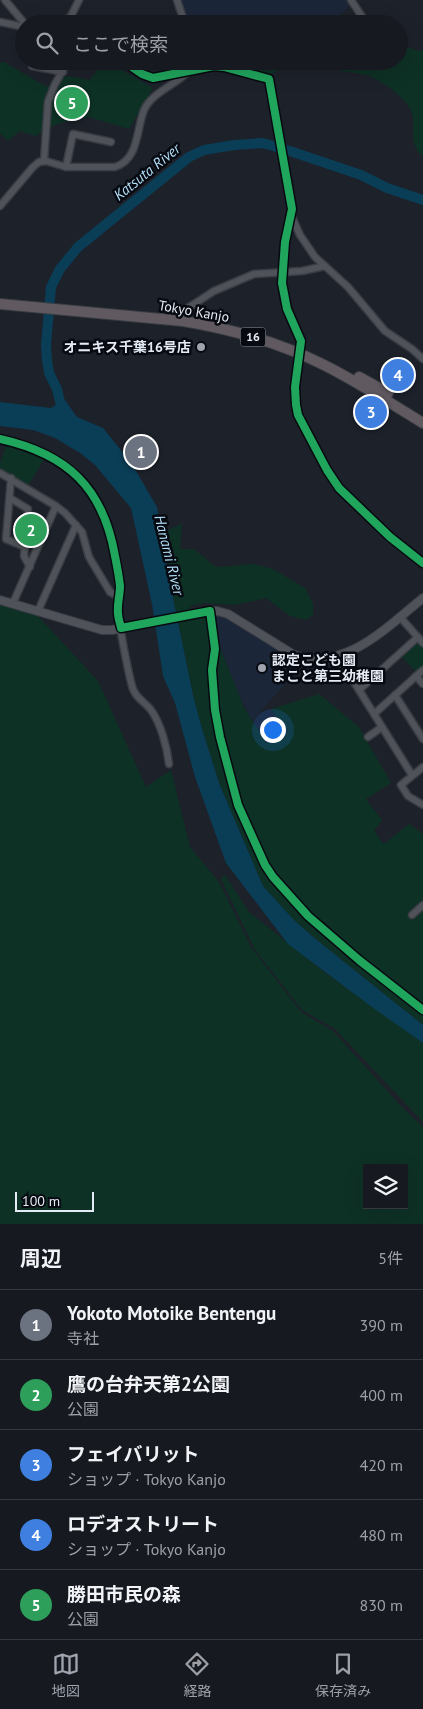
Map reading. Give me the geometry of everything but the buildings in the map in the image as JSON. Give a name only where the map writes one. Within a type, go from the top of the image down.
[{"type":"highway","name":"Tokyo Kanjo","points":[[0,298],[40,305]]},
{"type":"highway","name":"Tokyo Kanjo","points":[[0,304],[184,315],[243,327],[351,372],[423,414]]},
{"type":"highway","name":"Tokyo Kanjo","points":[[65,307],[205,325],[301,351],[423,423]]},
{"type":"street","points":[[5,0],[16,15]]},
{"type":"street","points":[[71,15],[79,0]]},
{"type":"street","points":[[177,0],[182,15]]},
{"type":"street","points":[[351,0],[361,15]]},
{"type":"street","points":[[0,22],[15,24]]},
{"type":"street","points":[[44,161],[48,102],[62,72],[52,70]]},
{"type":"street","points":[[136,70],[153,78],[193,70]]},
{"type":"street","points":[[235,70],[269,79],[292,209],[292,217],[288,227],[282,283],[287,309],[301,341],[295,387],[298,415],[327,470],[339,488],[390,537],[423,563]]},
{"type":"street","points":[[0,206],[39,162],[44,161],[66,166],[115,167],[127,160],[132,153],[147,105],[189,71]]},
{"type":"street","points":[[66,166],[73,134],[111,142]]},
{"type":"street","points":[[292,217],[305,245],[315,257],[348,286],[385,331],[423,359]]},
{"type":"street","points":[[184,315],[188,308],[214,291],[254,274],[302,271],[325,266]]},
{"type":"street","points":[[0,439],[55,458],[73,472],[91,492],[104,514],[109,527],[120,586],[118,614],[125,627],[124,656],[133,691],[150,709],[168,753],[169,764]]},
{"type":"street","points":[[0,473],[56,506],[76,525],[82,532],[89,557],[110,592],[119,597]]},
{"type":"street","points":[[11,478],[6,539],[25,546]]},
{"type":"street","points":[[10,498],[28,508],[24,556],[30,567]]},
{"type":"street","points":[[13,603],[56,506]]},
{"type":"street","points":[[38,610],[76,525]]},
{"type":"street","points":[[0,600],[102,630],[112,630],[218,611],[228,614],[294,655],[310,659],[329,658],[360,647],[423,598]]},
{"type":"street","points":[[359,690],[421,640],[400,616]]},
{"type":"street","points":[[329,658],[354,682],[412,775]]},
{"type":"street","points":[[374,714],[423,670]]},
{"type":"street","points":[[416,676],[423,684]]},
{"type":"street","points":[[395,695],[423,739]]},
{"type":"street","points":[[368,737],[382,727]]},
{"type":"street","points":[[423,766],[401,785],[408,796],[423,804]]},
{"type":"street","points":[[412,915],[423,905]]},
{"type":"shaded area","points":[[180,0],[348,0],[350,5],[340,15],[185,15]]},
{"type":"shaded area","points":[[57,389],[77,417],[103,428],[132,464],[157,507],[174,603],[201,725],[219,783],[263,886],[293,919],[312,936],[423,1025],[423,1043],[288,944],[226,863],[195,777],[175,703],[163,676],[152,604],[131,508],[95,465],[80,453],[55,438],[33,430],[0,426],[0,402],[51,408],[57,404]]},
{"type":"shaded area","name":"認定こども園 まこと第三幼稚園","points":[[219,615],[229,619],[299,661],[293,675],[252,721],[216,637],[213,616]]},
{"type":"green space","points":[[408,47],[418,51],[423,50],[423,157],[415,146],[412,114],[406,102],[393,90],[366,75],[338,70],[408,70]]},
{"type":"green space","points":[[4,62],[47,87],[67,76],[90,80],[97,70],[122,70],[153,88],[129,129],[89,117],[57,124],[35,136],[20,131],[8,141],[0,133],[0,63]]},
{"type":"green space","points":[[245,70],[279,70],[266,75]]},
{"type":"green space","points":[[7,443],[46,456],[28,486],[0,470],[0,463]]},
{"type":"green space","points":[[182,523],[180,549],[194,549],[216,567],[254,564],[273,569],[305,588],[313,603],[313,615],[306,620],[290,616],[266,598],[235,605],[204,603],[190,606],[193,620],[205,618],[218,642],[244,707],[266,743],[288,731],[271,709],[319,694],[359,727],[391,783],[366,799],[382,820],[374,831],[384,844],[409,824],[423,834],[423,1025],[312,936],[293,919],[263,886],[219,783],[193,695],[174,603],[163,533]]},
{"type":"green space","points":[[0,605],[37,615],[98,681],[146,787],[171,770],[190,847],[219,882],[251,947],[301,1012],[333,1031],[400,1105],[423,1127],[423,1224],[0,1224]]},
{"type":"green space","points":[[417,641],[423,645],[423,668],[417,673],[401,656]]},
{"type":"green space","points":[[225,875],[249,912],[327,974],[423,1043],[423,1122],[334,1028],[302,1010],[255,950],[221,879]]},
{"type":"waterway","name":"Katsuta River","points":[[60,402],[57,389],[49,373],[46,345],[51,287],[60,269],[78,247],[189,157],[204,150],[263,143],[361,175],[387,188],[423,200]]},
{"type":"cycle path","points":[[136,70],[153,78],[194,70]]},
{"type":"cycle path","points":[[235,70],[269,79],[292,209],[285,242],[282,283],[287,309],[301,341],[295,387],[298,415],[327,470],[339,488],[390,537],[423,563]]},
{"type":"cycle path","points":[[0,439],[45,454],[63,464],[78,477],[91,493],[101,511],[115,556],[120,586],[118,617],[121,628],[210,611],[215,649],[212,670],[215,710],[220,737],[238,805],[265,865],[273,877],[308,916],[359,960],[423,1010]]},
{"type":"place","name":"勝田市民の森","points":[[72,103]]},
{"type":"place","name":"オニキス千葉16号店","points":[[201,347]]},
{"type":"place","name":"ロデオストリート","points":[[398,375]]},
{"type":"place","name":"フェイバリット","points":[[371,412]]},
{"type":"place","name":"Yokoto Motoike Bentengu","points":[[141,452]]},
{"type":"place","name":"鷹の台弁天第2公園","points":[[31,530]]},
{"type":"place","name":"認定こども園 まこと第三幼稚園","points":[[262,668]]},
{"type":"water label","name":"Hanami River","points":[[169,555]]}]
